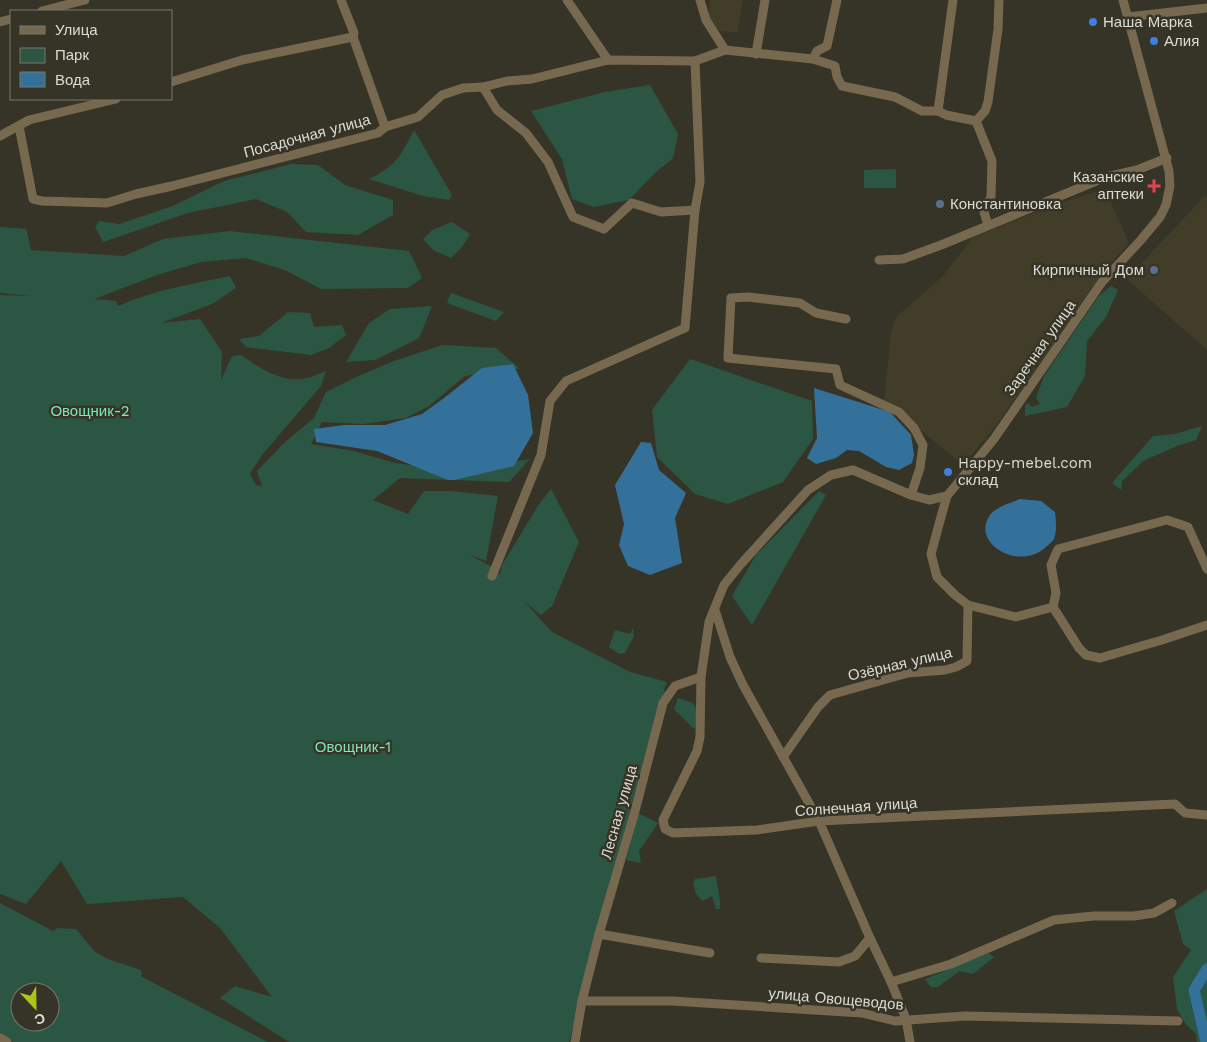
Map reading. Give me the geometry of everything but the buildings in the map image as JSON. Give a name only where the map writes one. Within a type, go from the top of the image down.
[{"type":"street","points":[[46,10],[84,0]]},
{"type":"street","points":[[341,0],[385,127]]},
{"type":"street","points":[[567,0],[608,60]]},
{"type":"street","points":[[700,0],[706,20],[725,50]]},
{"type":"street","points":[[756,54],[764,0]]},
{"type":"street","points":[[813,59],[817,51],[827,46],[836,0]]},
{"type":"street","points":[[953,0],[938,110],[946,114],[976,121]]},
{"type":"street","points":[[976,121],[985,111],[988,102],[998,29],[999,0]]},
{"type":"street","name":"Заречная улица","points":[[947,496],[994,439],[1102,282],[1160,217],[1166,205],[1170,186],[1167,158],[1123,0]]},
{"type":"street","points":[[1128,17],[1207,8]]},
{"type":"street","points":[[172,82],[242,60],[353,37]]},
{"type":"street","name":"Посадочная улица","points":[[18,126],[33,199],[42,201],[107,203],[136,194],[357,140],[378,133],[385,127],[418,116],[442,95],[464,88],[483,87],[507,81],[532,79],[608,60],[695,61],[725,50],[813,59],[835,66],[837,77],[842,86],[895,96],[922,111],[938,110]]},
{"type":"street","points":[[492,576],[541,455],[550,402],[566,381],[685,328],[695,210],[700,182],[695,61]]},
{"type":"street","points":[[483,87],[497,110],[526,133],[548,162],[573,217],[604,230],[632,202],[661,212],[695,210]]},
{"type":"street","points":[[0,136],[29,120],[112,100]]},
{"type":"street","points":[[976,121],[992,161],[991,197],[984,212],[988,225]]},
{"type":"street","points":[[879,260],[903,259],[1106,176],[1137,170],[1167,158]]},
{"type":"street","points":[[846,319],[816,313],[800,302],[748,297],[731,298],[728,358],[836,369],[840,385],[899,412],[914,428],[923,445],[920,468],[911,495]]},
{"type":"street","points":[[701,677],[709,622],[724,585],[808,490],[831,475],[853,470],[911,495],[929,500],[947,496],[931,554],[937,576],[955,595],[968,605],[1016,617],[1053,607]]},
{"type":"street","points":[[1207,569],[1188,527],[1167,520],[1058,549],[1052,565],[1056,593],[1053,607],[1086,655],[1100,658],[1207,625]]},
{"type":"street","name":"Озёрная улица","points":[[783,757],[818,706],[830,695],[908,673],[945,670],[967,661],[968,605]]},
{"type":"street","points":[[715,610],[730,656],[740,678],[819,821],[891,982],[906,1019],[910,1042]]},
{"type":"street","name":"Солнечная улица","points":[[701,677],[700,737],[697,751],[663,820],[665,828],[673,832],[757,830],[819,821],[1175,804],[1185,813],[1207,815]]},
{"type":"street","name":"Лесная улица","points":[[575,1042],[582,1000],[599,934],[618,863],[635,812],[663,704],[675,686],[701,677]]},
{"type":"street","name":"улица Овощеводов","points":[[891,982],[951,964],[1054,920],[1094,916],[1134,916],[1154,913],[1172,903]]},
{"type":"street","points":[[599,934],[710,953]]},
{"type":"street","points":[[762,958],[839,962],[855,956],[870,938]]},
{"type":"street","name":"улица Овощеводов","points":[[582,1000],[672,1001],[862,1013],[895,1021],[964,1016],[1178,1020]]},
{"type":"street","points":[[0,1038],[7,1042]]},
{"type":"shaded area","points":[[710,0],[743,0],[737,33],[715,30],[708,19]]},
{"type":"shaded area","points":[[1105,189],[1129,243],[1105,270],[995,427],[963,465],[884,400],[891,332],[897,316],[943,276],[973,237],[1057,204]]},
{"type":"shaded area","points":[[1205,196],[1207,197],[1207,350],[1128,280],[1135,270]]},
{"type":"green space","points":[[650,85],[678,134],[673,158],[655,173],[629,200],[594,207],[572,199],[562,159],[531,111],[605,92]]},
{"type":"green space","points":[[414,130],[452,195],[449,200],[423,196],[369,179],[386,169],[397,159]]},
{"type":"green space","points":[[291,164],[318,165],[345,185],[393,200],[393,215],[358,235],[306,232],[287,212],[256,199],[188,213],[103,242],[95,227],[99,221],[119,224],[173,206],[224,181]]},
{"type":"green space","points":[[896,169],[896,188],[864,188],[864,170]]},
{"type":"green space","points":[[452,222],[470,234],[462,247],[451,258],[433,250],[423,239],[432,230]]},
{"type":"green space","name":"Овощник-1","points":[[0,227],[26,229],[31,250],[124,256],[163,239],[230,231],[409,251],[422,278],[408,288],[321,289],[285,270],[246,258],[201,262],[157,275],[94,299],[116,301],[118,306],[159,292],[230,276],[236,288],[212,304],[161,323],[200,319],[222,352],[221,380],[232,356],[241,355],[272,374],[289,379],[312,377],[326,371],[321,386],[262,455],[250,474],[256,485],[262,486],[257,471],[284,443],[314,418],[326,392],[356,377],[394,361],[442,345],[496,348],[520,369],[505,369],[465,376],[429,406],[406,418],[363,424],[322,422],[311,444],[354,451],[395,463],[458,471],[530,459],[509,482],[400,478],[373,500],[408,514],[424,491],[451,491],[498,496],[486,561],[468,554],[494,568],[500,575],[502,565],[539,504],[551,489],[579,542],[552,606],[541,615],[525,602],[552,632],[630,672],[667,682],[664,690],[666,692],[657,708],[569,1042],[289,1042],[220,998],[235,986],[272,997],[220,928],[183,897],[87,904],[61,861],[26,904],[0,894],[0,295],[31,296],[0,293]]},
{"type":"green space","points":[[1111,286],[1118,290],[1106,317],[1087,341],[1085,376],[1067,407],[1025,416],[1025,406],[1028,403],[1032,407],[1040,404],[1036,398],[1044,376],[1098,297]]},
{"type":"green space","points":[[451,293],[504,312],[496,321],[447,303]]},
{"type":"green space","points":[[432,306],[419,338],[375,360],[346,362],[369,323],[390,309]]},
{"type":"green space","points":[[288,312],[310,313],[314,327],[342,325],[346,335],[329,348],[311,355],[246,347],[239,339],[259,336]]},
{"type":"green space","points":[[690,359],[812,401],[813,439],[783,482],[728,504],[695,494],[657,457],[652,410]]},
{"type":"green space","points":[[1202,426],[1196,440],[1143,461],[1122,481],[1121,490],[1112,483],[1153,436],[1175,434]]},
{"type":"green space","points":[[819,491],[826,495],[752,625],[732,596],[756,555]]},
{"type":"green space","points":[[633,628],[634,636],[625,653],[619,654],[609,647],[615,630],[630,634]]},
{"type":"green space","points":[[678,698],[693,703],[702,718],[694,729],[674,709]]},
{"type":"green space","points":[[638,813],[658,823],[639,851],[641,863],[626,860]]},
{"type":"green space","points":[[716,876],[720,909],[716,909],[712,896],[703,901],[696,894],[693,883],[695,879]]},
{"type":"green space","points":[[1207,889],[1207,1042],[1197,1042],[1196,1034],[1185,1023],[1177,1009],[1173,977],[1191,950],[1183,944],[1174,911]]},
{"type":"green space","points":[[0,903],[53,931],[57,928],[76,929],[95,952],[108,959],[141,970],[142,977],[268,1042],[13,1042],[0,1034]]},
{"type":"green space","points":[[989,953],[994,957],[973,974],[959,971],[938,987],[931,987],[925,979]]},
{"type":"water","points":[[513,364],[528,395],[533,433],[514,466],[448,480],[377,451],[316,442],[314,429],[344,425],[385,425],[422,414],[482,368]]},
{"type":"water","points":[[814,388],[890,412],[911,435],[914,455],[912,463],[899,470],[886,467],[859,451],[847,450],[836,458],[816,464],[807,458],[817,438]]},
{"type":"water","points":[[641,442],[651,443],[659,470],[686,493],[675,518],[682,563],[650,575],[628,566],[619,545],[624,524],[615,485]]},
{"type":"water","points":[[1020,499],[1041,501],[1055,512],[1056,522],[1054,539],[1035,554],[1023,556],[1011,555],[1000,551],[992,544],[987,535],[986,525],[993,512]]},
{"type":"waterway","points":[[1206,1042],[1194,990],[1207,969]]},
{"type":"place","name":"Наша Марка","points":[[1093,22]]},
{"type":"place","name":"Алия","points":[[1154,41]]},
{"type":"place","name":"Казанские аптеки","points":[[1154,186]]},
{"type":"place","name":"Константиновка","points":[[940,204]]},
{"type":"place","name":"Кирпичный Дом","points":[[1154,270]]},
{"type":"place","name":"Happy-mebel.com склад","points":[[948,472]]},
{"type":"park label","name":"Овощник-2","points":[[90,411]]}]
